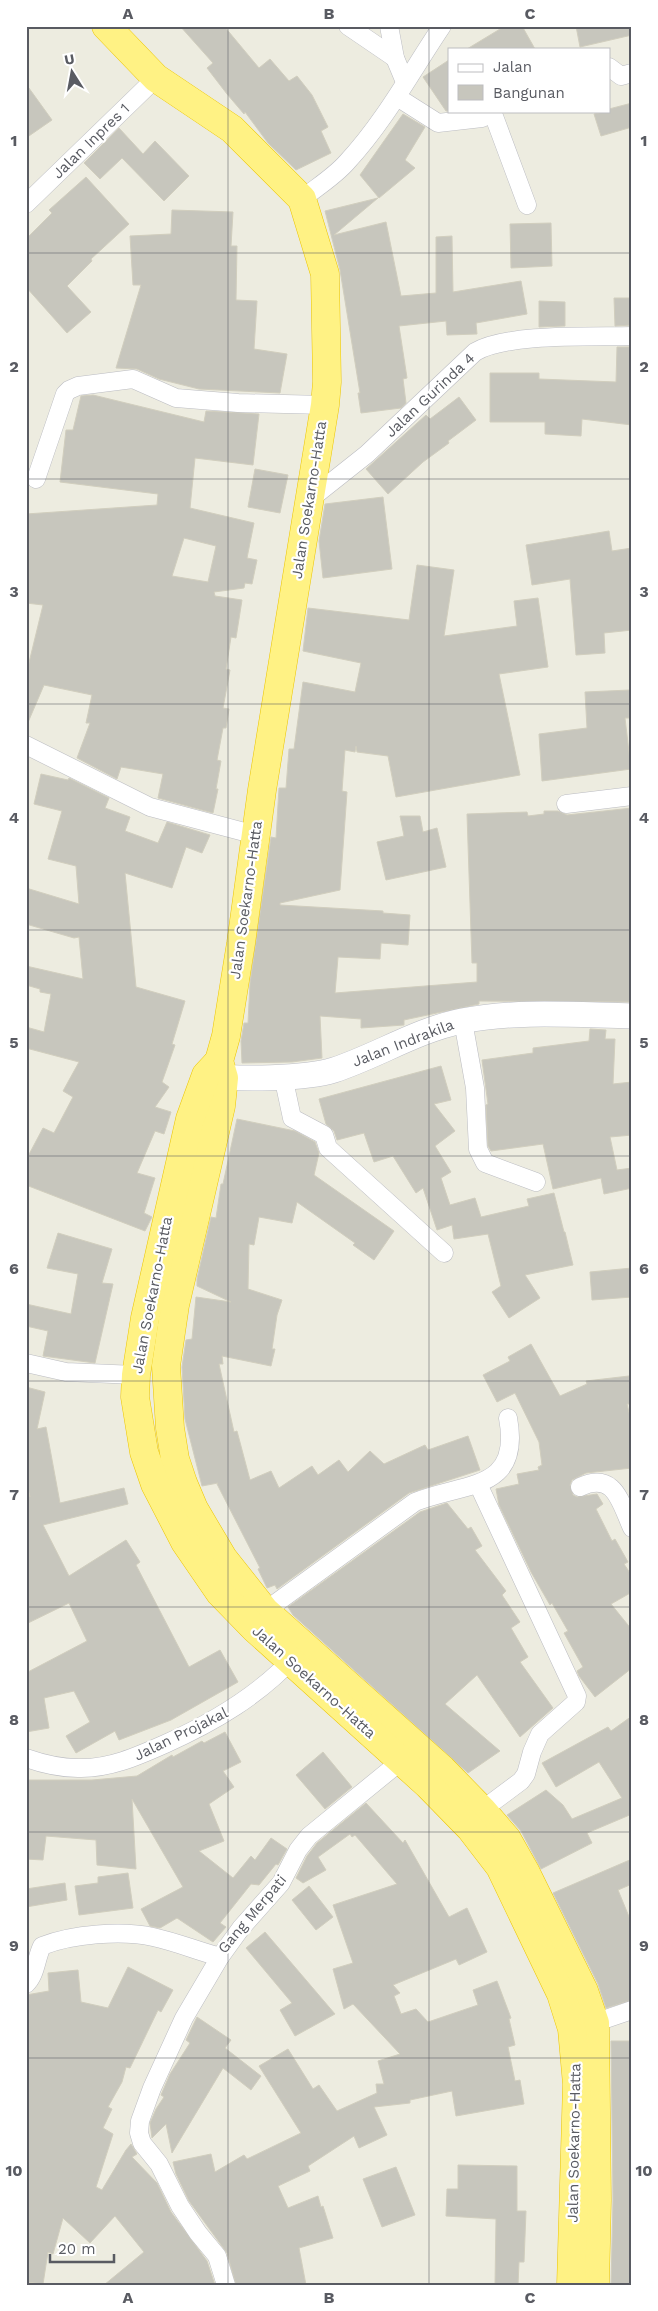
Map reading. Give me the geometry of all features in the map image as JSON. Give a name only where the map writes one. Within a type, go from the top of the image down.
[{"type":"highway","name":"Jalan Soekarno-Hatta","points":[[106,26],[156,78],[232,129],[302,199],[324,274],[327,382],[325,405],[227,1026],[217,1072],[190,1119],[145,1318],[136,1375],[135,1397],[144,1452],[155,1484],[185,1542],[220,1593],[297,1654],[435,1777],[482,1810],[507,1840],[525,1871],[584,1991],[584,2026],[597,2200],[595,2285]]},
{"type":"highway","name":"Jalan Soekarno-Hatta","points":[[217,1072],[221,1106],[168,1342],[166,1366],[168,1412],[175,1459],[194,1509],[233,1573],[266,1611],[297,1654],[401,1761],[435,1777],[500,1867],[561,1994],[584,2026],[577,2084],[571,2285]]},
{"type":"street","points":[[348,26],[395,58]]},
{"type":"street","points":[[389,26],[401,90],[438,123],[482,118],[484,112]]},
{"type":"street","points":[[302,199],[346,164],[390,110],[442,26]]},
{"type":"street","points":[[610,68],[621,76],[632,73]]},
{"type":"street","name":"Jalan Inpres 1","points":[[26,204],[156,78]]},
{"type":"street","points":[[492,112],[527,205]]},
{"type":"street","name":"Jalan Gurinda 4","points":[[309,500],[351,468],[475,352],[487,345],[534,339],[632,336]]},
{"type":"street","points":[[36,479],[65,394],[78,386],[133,379],[176,398],[238,404],[325,405]]},
{"type":"street","points":[[26,745],[150,808],[256,835]]},
{"type":"street","points":[[566,804],[632,796]]},
{"type":"street","name":"Jalan Indrakila","points":[[217,1072],[283,1076],[332,1070],[430,1031],[463,1021],[527,1015],[632,1016]]},
{"type":"street","points":[[463,1021],[475,1088],[478,1148],[481,1158],[492,1166],[536,1182]]},
{"type":"street","points":[[283,1076],[292,1118],[324,1135],[328,1148],[444,1253]]},
{"type":"street","points":[[26,1363],[66,1372],[136,1375]]},
{"type":"street","points":[[266,1611],[415,1502],[433,1494],[478,1484],[493,1476],[507,1460],[511,1435],[508,1418]]},
{"type":"street","points":[[580,1487],[592,1482],[602,1481],[610,1486],[632,1528]]},
{"type":"street","points":[[478,1484],[577,1696],[576,1702],[540,1734],[532,1752],[526,1774],[521,1782],[482,1810]]},
{"type":"street","name":"Jalan Projakal","points":[[26,1758],[50,1765],[80,1769],[134,1758],[201,1728],[237,1707],[297,1654]]},
{"type":"street","name":"Gang Merpati","points":[[26,1984],[34,1974],[35,1963],[42,1946],[53,1941],[103,1934],[153,1937],[220,1957],[241,1928],[281,1883],[298,1850],[309,1836],[401,1761]]},
{"type":"street","points":[[220,1957],[184,2018],[152,2088],[140,2121],[140,2133],[142,2143],[159,2164],[180,2206],[198,2233],[217,2256],[226,2285]]},
{"type":"street","points":[[584,2026],[632,2010]]},
{"type":"building","points":[[180,26],[224,26],[259,68],[270,59],[289,81],[297,76],[312,95],[328,127],[321,131],[331,153],[296,170],[268,143],[245,112],[244,114],[227,94],[207,68],[213,63]]},
{"type":"building","points":[[505,26],[522,26],[534,48],[469,48]]},
{"type":"building","points":[[576,26],[632,26],[632,35],[580,47]]},
{"type":"building","points":[[448,61],[448,111],[446,111],[423,77]]},
{"type":"building","points":[[26,84],[52,120],[26,138]]},
{"type":"building","points":[[632,103],[632,127],[601,136],[594,114],[610,112],[610,109]]},
{"type":"building","points":[[403,114],[425,127],[405,160],[415,168],[379,198],[360,175]]},
{"type":"building","points":[[119,128],[143,154],[155,141],[189,176],[164,201],[122,158],[100,179],[84,163]]},
{"type":"building","points":[[86,177],[129,224],[91,259],[92,261],[67,286],[91,312],[67,333],[26,287],[26,239],[52,213],[49,210]]},
{"type":"building","points":[[378,198],[334,235],[386,222],[401,296],[436,293],[436,237],[452,236],[453,292],[521,281],[527,314],[476,323],[477,334],[447,335],[446,321],[399,326],[407,378],[403,379],[406,403],[401,408],[361,413],[358,393],[360,393],[340,270],[325,211]]},
{"type":"building","points":[[172,210],[233,212],[231,246],[237,246],[236,300],[257,301],[254,349],[287,354],[280,393],[199,389],[159,379],[137,369],[116,368],[141,285],[133,285],[130,236],[171,234]]},
{"type":"building","points":[[551,223],[552,266],[511,268],[510,224]]},
{"type":"building","points":[[614,298],[632,298],[632,325],[615,326]]},
{"type":"building","points":[[539,301],[565,302],[565,326],[539,327]]},
{"type":"building","points":[[617,347],[632,347],[632,425],[582,419],[581,436],[545,434],[545,422],[490,422],[490,373],[539,373],[539,379],[616,382]]},
{"type":"building","points":[[93,395],[204,422],[206,411],[259,414],[253,465],[195,458],[190,508],[254,523],[247,558],[257,560],[252,584],[245,583],[244,588],[214,592],[215,596],[242,600],[236,638],[231,637],[226,669],[230,670],[223,708],[229,709],[217,760],[221,761],[213,813],[158,798],[163,774],[121,767],[117,779],[77,758],[90,723],[86,723],[92,695],[44,685],[26,727],[26,675],[43,605],[26,603],[26,514],[157,505],[158,494],[60,482],[66,430],[73,430],[81,396]],"holes":[[[184,538],[216,546],[208,582],[172,576]]]},
{"type":"building","points":[[459,397],[476,420],[423,462],[388,494],[366,469],[426,415],[430,419]]},
{"type":"building","points":[[255,469],[288,475],[280,513],[248,507]]},
{"type":"building","points":[[383,497],[392,569],[323,578],[319,541],[325,504]]},
{"type":"building","points":[[609,531],[612,551],[632,548],[632,630],[604,633],[605,653],[576,655],[570,579],[532,585],[526,545]]},
{"type":"building","points":[[417,565],[454,570],[444,636],[517,626],[514,601],[538,598],[548,667],[499,674],[520,775],[396,797],[388,756],[357,752],[356,746],[355,752],[345,750],[342,791],[347,792],[340,890],[280,903],[280,905],[383,911],[383,913],[410,915],[408,945],[381,943],[380,959],[338,957],[335,993],[477,982],[477,963],[472,963],[467,814],[527,812],[528,816],[544,814],[544,811],[558,811],[567,815],[632,808],[632,1002],[479,1001],[479,1004],[404,1020],[404,1025],[361,1028],[361,1019],[320,1016],[322,1058],[292,1062],[242,1063],[241,1041],[244,1023],[248,1023],[250,983],[271,837],[276,838],[279,788],[286,788],[289,749],[294,749],[303,682],[355,692],[361,663],[303,651],[308,608],[409,620]]},
{"type":"building","points":[[630,690],[631,718],[625,718],[631,769],[542,781],[539,734],[587,728],[585,692]]},
{"type":"building","points":[[41,774],[68,780],[69,778],[109,798],[105,808],[130,817],[125,831],[158,843],[167,822],[210,835],[202,853],[186,847],[172,888],[125,873],[136,987],[185,1001],[172,1044],[175,1045],[162,1082],[169,1087],[155,1107],[171,1112],[164,1134],[155,1131],[137,1173],[155,1178],[144,1213],[152,1217],[145,1231],[26,1185],[26,1160],[43,1128],[54,1133],[73,1097],[63,1091],[79,1062],[26,1048],[26,1027],[44,1032],[51,994],[40,992],[40,989],[26,985],[26,966],[83,979],[79,937],[74,938],[26,924],[26,888],[79,904],[76,866],[48,859],[62,811],[34,804]]},
{"type":"building","points":[[400,816],[420,816],[423,832],[437,828],[446,867],[386,880],[377,842],[404,836]]},
{"type":"building","points":[[590,1029],[606,1030],[605,1039],[615,1039],[613,1084],[632,1082],[632,1135],[610,1137],[617,1170],[632,1168],[632,1188],[604,1194],[601,1178],[553,1189],[543,1144],[491,1151],[488,1146],[486,1105],[488,1104],[482,1060],[533,1053],[533,1048],[589,1041]]},
{"type":"building","points":[[441,1066],[451,1100],[434,1104],[455,1131],[435,1146],[451,1172],[441,1178],[450,1205],[475,1198],[481,1217],[529,1206],[527,1199],[554,1193],[565,1232],[573,1265],[525,1275],[540,1298],[509,1318],[492,1292],[501,1286],[488,1234],[454,1239],[452,1225],[437,1230],[423,1188],[416,1193],[393,1156],[374,1162],[364,1133],[337,1140],[334,1131],[326,1124],[319,1099]]},
{"type":"building","points":[[237,1119],[295,1131],[315,1142],[319,1153],[314,1175],[394,1231],[374,1260],[353,1245],[355,1243],[297,1202],[292,1223],[259,1217],[254,1245],[249,1244],[248,1289],[282,1300],[277,1315],[272,1349],[275,1349],[271,1366],[222,1356],[223,1364],[219,1364],[234,1432],[237,1431],[250,1480],[271,1471],[279,1488],[312,1466],[318,1475],[339,1460],[348,1472],[370,1451],[384,1464],[425,1445],[428,1450],[468,1436],[480,1470],[409,1493],[277,1589],[275,1585],[267,1588],[258,1569],[260,1568],[218,1483],[202,1486],[185,1419],[182,1367],[186,1340],[192,1339],[196,1297],[231,1302],[197,1286],[197,1279],[211,1217],[216,1218],[221,1184],[223,1184]]},
{"type":"building","points":[[58,1233],[112,1249],[102,1283],[113,1284],[95,1363],[43,1356],[48,1331],[26,1326],[26,1304],[71,1314],[78,1274],[47,1268]]},
{"type":"building","points":[[632,1268],[632,1297],[592,1300],[590,1272]]},
{"type":"building","points":[[531,1344],[560,1396],[587,1384],[586,1381],[629,1376],[632,1404],[627,1404],[632,1425],[632,1434],[630,1435],[632,1468],[586,1473],[572,1480],[570,1485],[573,1495],[577,1497],[597,1494],[603,1504],[596,1509],[612,1541],[615,1539],[628,1562],[624,1564],[632,1576],[632,1592],[611,1604],[632,1630],[632,1668],[595,1697],[579,1676],[577,1671],[583,1667],[564,1633],[568,1631],[531,1572],[499,1505],[496,1489],[519,1484],[517,1474],[539,1470],[538,1467],[542,1465],[539,1442],[515,1393],[497,1402],[483,1375],[510,1361],[508,1357]]},
{"type":"building","points":[[26,1387],[45,1392],[37,1429],[46,1427],[60,1503],[124,1488],[128,1504],[43,1525],[69,1576],[126,1540],[140,1562],[136,1565],[189,1667],[220,1650],[238,1682],[171,1720],[119,1740],[115,1731],[76,1753],[66,1736],[90,1722],[74,1691],[44,1698],[49,1728],[26,1732],[26,1673],[87,1641],[69,1603],[26,1624],[26,1490],[30,1497],[26,1479]]},
{"type":"building","points":[[447,1503],[468,1529],[471,1527],[482,1546],[475,1550],[506,1591],[502,1595],[520,1622],[511,1628],[528,1657],[520,1662],[553,1708],[520,1737],[477,1675],[445,1704],[500,1751],[468,1773],[293,1615],[288,1607],[420,1512]]},
{"type":"building","points":[[632,1716],[632,1814],[587,1833],[592,1843],[541,1869],[521,1831],[507,1815],[546,1790],[563,1805],[572,1819],[622,1798],[599,1762],[556,1787],[542,1763],[608,1727],[611,1731]]},
{"type":"building","points":[[225,1732],[241,1762],[223,1771],[234,1787],[209,1804],[224,1841],[199,1851],[233,1878],[251,1856],[255,1860],[271,1838],[287,1849],[278,1865],[276,1864],[259,1885],[251,1884],[220,1923],[226,1927],[213,1942],[177,1918],[160,1928],[150,1926],[141,1909],[183,1887],[132,1799],[136,1869],[97,1865],[96,1840],[46,1836],[43,1860],[26,1859],[26,1780],[92,1780],[137,1776],[172,1755],[173,1757],[202,1741],[204,1743]]},
{"type":"building","points":[[323,1752],[352,1787],[325,1809],[296,1775]]},
{"type":"building","points":[[366,1803],[403,1843],[405,1840],[449,1917],[467,1908],[487,1952],[459,1965],[456,1959],[393,1985],[400,1993],[394,1996],[401,2014],[416,2009],[428,2022],[478,2005],[473,1990],[497,1981],[511,2018],[509,2019],[515,2045],[508,2047],[515,2081],[520,2080],[524,2104],[456,2116],[452,2091],[410,2100],[410,2103],[374,2107],[387,2135],[359,2148],[354,2136],[308,2166],[310,2171],[278,2186],[288,2208],[318,2196],[333,2238],[299,2248],[306,2285],[236,2285],[227,2253],[189,2201],[176,2174],[173,2162],[211,2154],[215,2172],[244,2155],[247,2159],[301,2133],[259,2066],[288,2049],[313,2089],[319,2085],[337,2111],[377,2093],[376,2084],[384,2084],[378,2061],[400,2054],[353,2004],[344,2009],[333,1969],[353,1963],[333,1905],[397,1884],[355,1835],[352,1837],[350,1834],[318,1857],[326,1870],[303,1883],[296,1878],[307,1856],[317,1843]]},
{"type":"building","points":[[632,1859],[632,1884],[618,1890],[632,1924],[632,2000],[606,2008],[598,1984],[553,1893]]},
{"type":"building","points":[[128,1873],[133,1908],[79,1915],[75,1886],[98,1883],[98,1877]]},
{"type":"building","points":[[65,1883],[67,1900],[26,1907],[26,1889]]},
{"type":"building","points":[[309,1886],[333,1917],[316,1930],[292,1900]]},
{"type":"building","points":[[265,1932],[335,2014],[295,2036],[280,2010],[292,2003],[246,1948]]},
{"type":"building","points":[[128,1967],[173,1990],[161,2012],[158,2010],[130,2068],[126,2067],[122,2082],[108,2107],[112,2109],[103,2128],[113,2134],[96,2187],[102,2190],[131,2144],[137,2154],[132,2157],[157,2183],[171,2212],[207,2261],[215,2285],[104,2285],[144,2252],[115,2216],[90,2243],[63,2218],[53,2254],[48,2252],[43,2284],[26,2282],[26,1995],[49,1991],[48,1973],[78,1970],[81,2002],[108,2008]]},
{"type":"building","points":[[197,2017],[231,2040],[225,2048],[261,2076],[251,2090],[223,2068],[172,2153],[166,2124],[152,2138],[150,2123],[164,2097],[161,2095],[170,2074],[190,2043],[186,2040]]},
{"type":"building","points":[[611,2041],[632,2041],[632,2285],[611,2285],[613,2200]]},
{"type":"building","points":[[458,2165],[517,2166],[517,2211],[526,2211],[524,2262],[519,2262],[518,2285],[495,2285],[496,2219],[446,2216],[447,2189],[458,2189]]},
{"type":"building","points":[[396,2167],[415,2215],[382,2227],[363,2179]]}]
